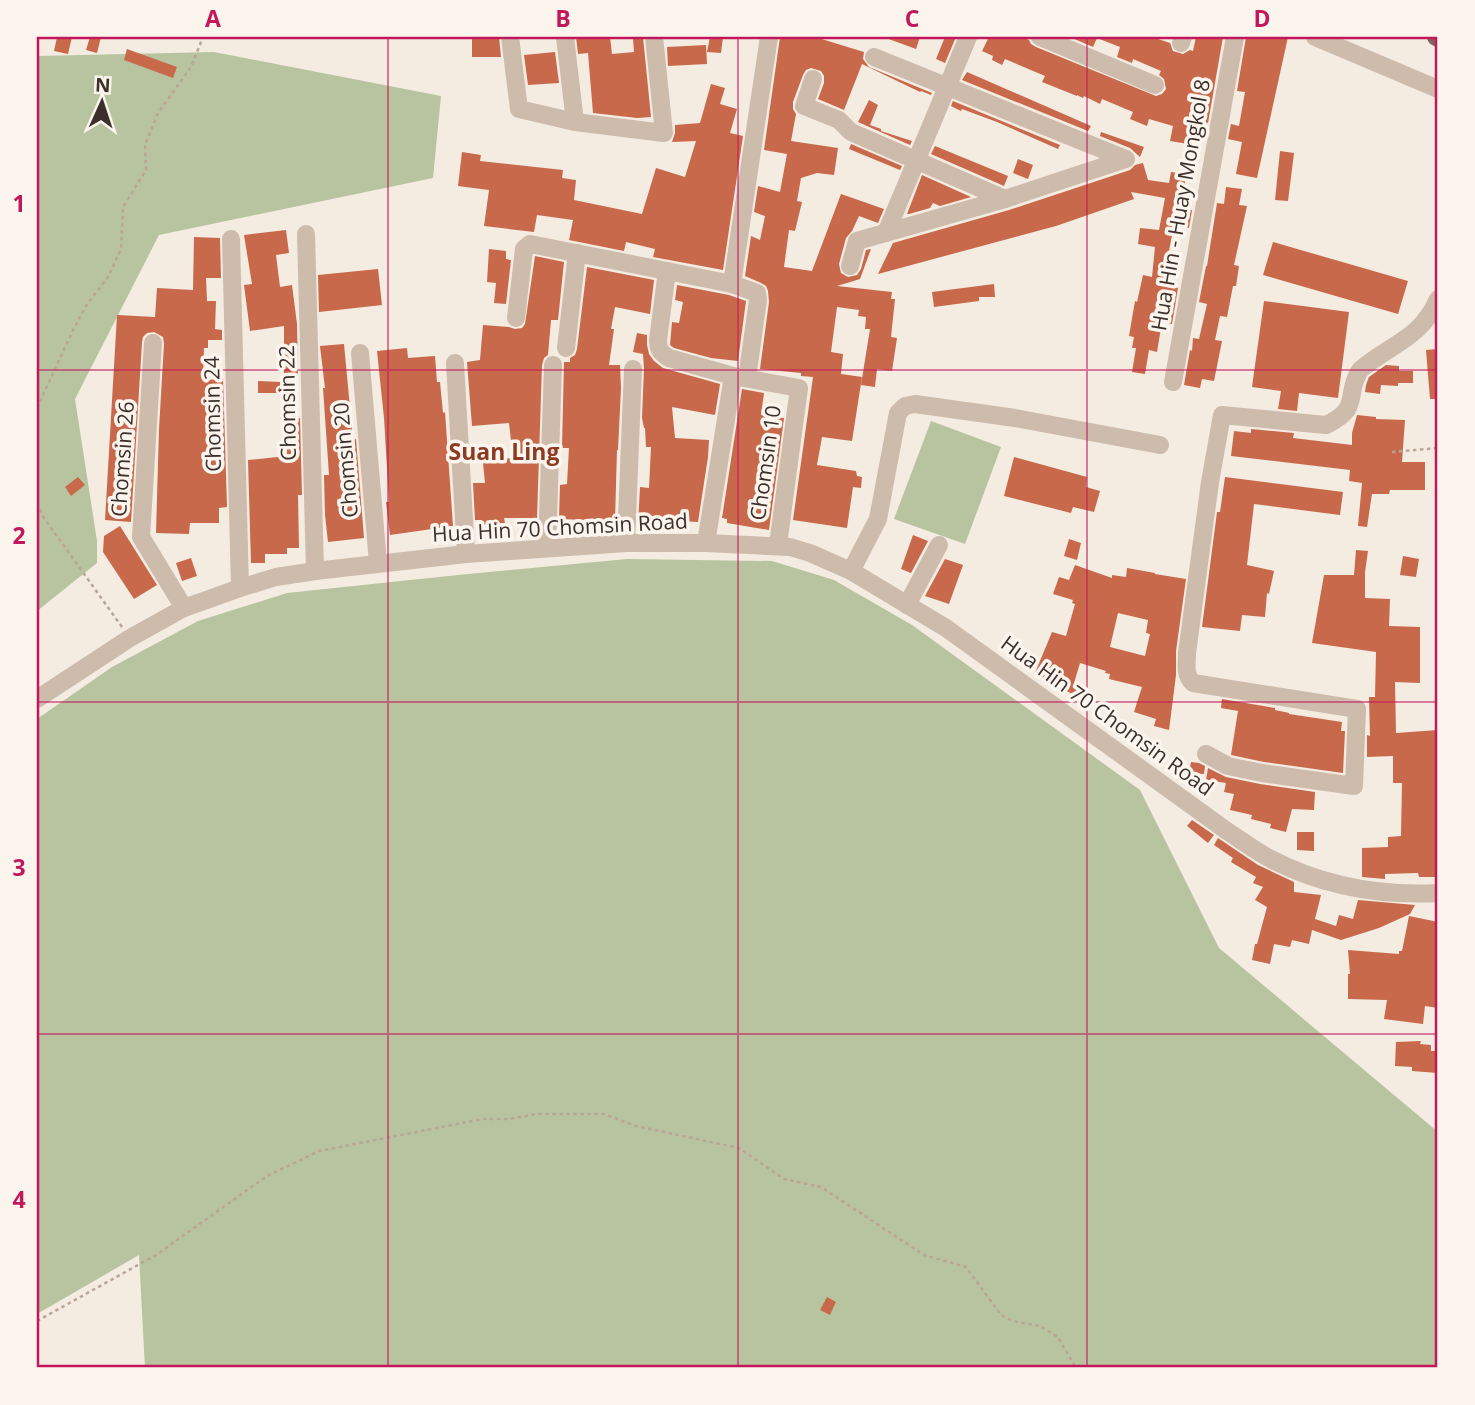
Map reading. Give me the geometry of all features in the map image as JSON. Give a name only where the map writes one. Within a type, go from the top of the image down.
[{"type":"street","points":[[510,37],[519,109],[575,122],[664,133],[654,37]]},
{"type":"street","points":[[565,37],[575,122]]},
{"type":"street","points":[[732,285],[769,37]]},
{"type":"street","points":[[886,233],[968,37]]},
{"type":"street","points":[[1040,37],[1155,85]]},
{"type":"street","name":"Hua Hin - Huay Mongkol 8","points":[[1173,382],[1235,37]]},
{"type":"street","points":[[1315,37],[1438,89]]},
{"type":"street","points":[[850,266],[857,241],[1005,199],[1126,159],[874,57]]},
{"type":"street","points":[[813,79],[804,106],[839,120],[851,132],[1005,199]]},
{"type":"street","name":"Chomsin 22","points":[[306,234],[315,571]]},
{"type":"street","name":"Chomsin 24","points":[[232,239],[240,588]]},
{"type":"street","points":[[516,318],[524,249],[530,244],[732,285],[757,293],[758,300],[706,543]]},
{"type":"street","points":[[566,348],[577,253]]},
{"type":"street","points":[[667,271],[658,349],[669,358],[740,377]]},
{"type":"street","points":[[1206,754],[1228,766],[1262,774],[1354,786],[1357,709],[1193,682],[1188,678],[1187,653],[1210,482],[1223,415],[1326,425],[1339,419],[1349,408],[1355,378],[1360,370],[1421,327],[1438,299]]},
{"type":"street","name":"Chomsin 26","points":[[153,343],[141,537],[184,608]]},
{"type":"street","name":"Chomsin 20","points":[[360,353],[378,563]]},
{"type":"street","points":[[455,363],[466,554]]},
{"type":"street","points":[[547,548],[553,365]]},
{"type":"street","points":[[626,543],[632,369]]},
{"type":"street","name":"Chomsin 10","points":[[740,377],[799,388],[778,545]]},
{"type":"street","points":[[850,571],[878,519],[898,413],[905,406],[915,404],[1015,418],[1160,445]]},
{"type":"street","name":"Hua Hin 70 Chomsin Road","points":[[37,699],[130,638],[184,608],[276,578],[378,563],[547,548],[626,543],[778,545],[810,553],[850,571],[946,628],[1227,831],[1269,858],[1343,887],[1397,893],[1438,893]]},
{"type":"street","points":[[907,605],[939,545]]},
{"type":"path","points":[[37,408],[74,328],[88,303],[108,277],[121,249],[123,207],[146,170],[145,145],[158,113],[191,67],[203,37]]},
{"type":"path","points":[[1392,452],[1438,449]]},
{"type":"path","points":[[37,503],[44,518],[130,638]]},
{"type":"path","points":[[37,1321],[156,1255],[267,1176],[319,1151],[482,1119],[509,1119],[537,1114],[604,1114],[636,1126],[739,1148],[784,1179],[821,1186],[924,1255],[966,1267],[1001,1315],[1013,1321],[1040,1326],[1058,1337],[1076,1368]]},
{"type":"green space","points":[[214,52],[441,96],[433,178],[159,235],[75,399],[97,541],[97,563],[37,611],[37,56]]},
{"type":"green space","points":[[931,421],[1001,447],[965,544],[894,519]]},
{"type":"green space","points":[[627,559],[772,561],[834,580],[912,625],[1140,790],[1219,948],[1438,1132],[1438,1368],[145,1368],[139,1255],[37,1314],[37,719],[112,667],[198,621],[287,593]]},
{"type":"building","points":[[57,37],[72,37],[68,54],[54,51]]},
{"type":"building","points":[[90,37],[101,37],[97,53],[86,50]]},
{"type":"building","points":[[472,37],[499,37],[501,57],[472,57]]},
{"type":"building","points":[[576,37],[610,37],[612,54],[634,52],[633,38],[643,37],[651,117],[593,113],[588,53],[578,54]]},
{"type":"building","points":[[710,37],[723,37],[721,53],[707,52]]},
{"type":"building","points":[[780,37],[815,37],[864,52],[863,59],[869,67],[932,93],[920,92],[862,64],[844,110],[818,99],[824,76],[821,71],[811,68],[803,75],[793,102],[796,114],[791,141],[838,148],[834,175],[817,173],[801,178],[797,201],[802,202],[795,231],[789,230],[784,267],[812,271],[841,194],[884,209],[878,223],[859,216],[846,238],[839,264],[841,273],[848,277],[857,275],[866,250],[871,249],[860,279],[837,286],[892,292],[891,299],[895,299],[891,337],[897,338],[892,371],[877,369],[875,387],[861,385],[870,329],[865,329],[866,317],[858,316],[859,310],[837,307],[831,352],[843,354],[841,374],[862,377],[852,441],[822,437],[817,465],[856,471],[857,476],[862,477],[861,488],[853,487],[847,528],[793,520],[813,377],[801,376],[801,373],[760,369],[769,302],[768,291],[766,286],[745,276],[751,236],[760,240],[765,216],[754,212],[758,186],[780,192],[787,154],[764,150]]},
{"type":"building","points":[[886,37],[920,37],[916,49]]},
{"type":"building","points":[[945,37],[956,37],[945,63],[936,59]]},
{"type":"building","points":[[989,37],[1023,37],[1036,47],[1156,96],[1166,89],[1164,79],[1159,75],[1161,71],[1133,59],[1132,63],[1117,57],[1120,47],[1097,38],[1093,47],[1072,38],[1152,37],[1170,43],[1173,51],[1183,54],[1193,51],[1196,37],[1223,37],[1208,123],[1198,121],[1194,145],[1170,141],[1173,126],[1149,119],[1147,126],[1130,119],[1133,112],[1102,99],[1100,104],[1042,82],[1045,76],[1005,59],[1002,65],[992,60],[993,56],[982,51]]},
{"type":"building","points":[[1246,37],[1288,37],[1257,178],[1236,174],[1242,142],[1228,139],[1231,124],[1239,126],[1245,92],[1237,91]]},
{"type":"building","points":[[706,45],[707,64],[668,66],[667,47]]},
{"type":"building","points":[[127,49],[177,67],[173,78],[124,60]]},
{"type":"building","points":[[555,52],[559,83],[528,85],[524,55]]},
{"type":"building","points":[[967,72],[1091,126],[1088,131],[962,80]]},
{"type":"building","points":[[711,84],[725,88],[720,104],[737,109],[730,133],[743,136],[723,270],[653,257],[655,249],[626,242],[624,251],[569,240],[573,220],[537,215],[534,232],[484,226],[489,190],[458,186],[462,152],[481,155],[480,161],[563,170],[562,178],[576,180],[574,200],[642,214],[656,168],[685,177],[696,141],[672,142],[675,125],[700,123]]},
{"type":"building","points":[[869,100],[878,105],[870,125],[912,141],[910,145],[858,122]]},
{"type":"building","points":[[953,101],[1060,145],[1058,149],[997,122],[962,109],[961,111],[951,106]]},
{"type":"building","points":[[1101,132],[1144,147],[1140,157],[1130,148],[1100,136]]},
{"type":"building","points":[[851,144],[902,166],[900,170],[849,149]]},
{"type":"building","points":[[935,146],[1008,176],[1004,186],[931,154]]},
{"type":"building","points":[[1280,151],[1294,153],[1288,201],[1275,200]]},
{"type":"building","points":[[1018,159],[1033,165],[1028,179],[1013,173]]},
{"type":"building","points":[[1143,163],[1148,180],[1169,183],[1171,172],[1186,174],[1182,208],[1192,210],[1189,228],[1174,225],[1166,284],[1178,288],[1172,324],[1162,322],[1157,352],[1149,350],[1145,374],[1132,372],[1136,348],[1132,348],[1134,337],[1129,336],[1143,275],[1152,277],[1155,247],[1138,244],[1140,228],[1159,230],[1165,198],[1131,192],[1134,199],[1056,226],[878,274],[893,243],[1009,210],[1130,170]]},
{"type":"building","points":[[922,175],[971,197],[940,206],[933,203],[930,208],[907,214]]},
{"type":"building","points":[[1226,187],[1242,189],[1239,205],[1247,206],[1234,265],[1239,266],[1236,286],[1233,286],[1227,317],[1220,316],[1215,340],[1222,341],[1214,381],[1202,379],[1200,388],[1184,385],[1193,338],[1199,339],[1207,304],[1199,302],[1217,203],[1224,204]]},
{"type":"building","points":[[286,230],[289,253],[276,255],[280,287],[292,285],[297,324],[298,376],[284,376],[284,326],[250,331],[244,285],[252,284],[244,235]]},
{"type":"building","points":[[194,237],[220,238],[221,278],[206,278],[207,301],[216,301],[215,329],[222,330],[222,340],[208,340],[208,348],[204,348],[203,380],[223,379],[227,507],[219,508],[219,523],[190,523],[189,534],[156,533],[164,344],[163,337],[154,332],[147,333],[142,342],[131,522],[105,520],[117,315],[155,317],[157,288],[193,290]]},
{"type":"building","points":[[1273,242],[1408,281],[1398,314],[1263,275]]},
{"type":"building","points":[[489,249],[506,251],[506,259],[511,260],[506,304],[494,303],[496,283],[487,282]]},
{"type":"building","points":[[535,256],[564,262],[558,320],[551,320],[548,355],[542,365],[537,518],[504,518],[505,523],[482,525],[482,520],[475,520],[473,483],[485,483],[483,463],[513,458],[509,423],[472,426],[467,362],[480,360],[483,325],[515,329],[522,328],[525,324]]},
{"type":"building","points":[[587,267],[654,280],[650,314],[615,307],[611,329],[614,329],[609,365],[620,365],[621,388],[615,521],[559,519],[560,485],[567,484],[569,448],[562,448],[564,362],[570,362],[577,349]]},
{"type":"building","points":[[378,269],[382,305],[319,312],[318,275]]},
{"type":"building","points":[[994,284],[995,297],[979,297],[979,301],[934,307],[932,292]]},
{"type":"building","points":[[677,285],[746,301],[738,361],[711,358],[670,345],[672,322],[679,323],[683,302],[675,300]]},
{"type":"building","points":[[1264,301],[1349,312],[1338,398],[1299,393],[1297,411],[1278,409],[1281,391],[1252,387]]},
{"type":"building","points":[[637,333],[647,335],[649,354],[663,368],[720,384],[715,415],[672,407],[675,438],[709,440],[698,522],[679,521],[679,525],[666,527],[638,525],[640,487],[649,488],[651,447],[646,447],[642,418],[643,354],[633,352]]},
{"type":"building","points":[[344,344],[353,440],[356,439],[364,538],[328,542],[324,475],[329,475],[320,346]]},
{"type":"building","points":[[407,348],[408,358],[435,356],[437,382],[440,382],[443,413],[445,412],[453,526],[390,535],[386,502],[389,502],[384,418],[377,351]]},
{"type":"building","points":[[1438,349],[1438,399],[1430,399],[1426,350]]},
{"type":"building","points":[[1386,365],[1399,366],[1399,371],[1413,371],[1413,383],[1381,385],[1380,394],[1365,392],[1369,377]]},
{"type":"building","points":[[258,381],[281,382],[282,393],[258,393]]},
{"type":"building","points":[[742,389],[764,393],[761,415],[784,418],[769,530],[727,523],[727,519],[722,518]]},
{"type":"building","points":[[1357,415],[1405,420],[1402,462],[1425,462],[1425,490],[1390,490],[1389,494],[1372,494],[1367,527],[1358,526],[1362,483],[1349,481],[1350,470],[1231,456],[1234,431],[1251,433],[1251,429],[1294,433],[1293,438],[1352,445]]},
{"type":"building","points":[[287,418],[300,418],[302,495],[298,495],[299,548],[287,548],[287,554],[265,554],[265,563],[251,563],[248,460],[287,456]]},
{"type":"building","points":[[1014,457],[1087,477],[1086,487],[1100,491],[1094,512],[1073,507],[1071,513],[1004,496]]},
{"type":"building","points":[[78,477],[85,485],[71,496],[65,487]]},
{"type":"building","points":[[1225,477],[1343,492],[1340,515],[1254,504],[1247,565],[1274,571],[1269,594],[1267,593],[1265,617],[1242,615],[1240,631],[1202,627],[1217,512],[1220,512]]},
{"type":"building","points":[[120,526],[157,585],[134,599],[103,552],[104,536]]},
{"type":"building","points":[[913,535],[928,541],[911,573],[901,569]]},
{"type":"building","points":[[1069,539],[1081,543],[1077,560],[1064,556]]},
{"type":"building","points":[[1356,550],[1368,551],[1365,598],[1390,599],[1389,626],[1420,627],[1420,683],[1395,682],[1396,733],[1438,730],[1438,877],[1419,877],[1418,873],[1385,874],[1385,879],[1362,877],[1362,848],[1388,847],[1388,837],[1401,836],[1402,783],[1393,783],[1393,756],[1367,757],[1367,735],[1370,736],[1369,697],[1375,697],[1376,652],[1312,643],[1324,575],[1354,575]]},
{"type":"building","points":[[1403,556],[1419,559],[1416,577],[1400,575]]},
{"type":"building","points":[[191,558],[197,576],[182,581],[176,563]]},
{"type":"building","points":[[945,559],[963,565],[949,604],[925,596]]},
{"type":"building","points":[[1075,565],[1112,578],[1112,575],[1126,577],[1127,568],[1186,579],[1169,730],[1154,726],[1156,719],[1134,712],[1142,687],[1109,679],[1110,674],[1105,673],[1106,671],[1080,663],[1074,683],[1086,690],[1081,699],[1035,673],[1052,632],[1066,636],[1075,604],[1072,603],[1073,600],[1053,594],[1059,577],[1069,580]],"holes":[[[1118,613],[1148,620],[1146,633],[1150,634],[1145,656],[1110,647]]]},
{"type":"building","points":[[1222,699],[1275,708],[1289,714],[1342,722],[1341,731],[1345,731],[1343,773],[1231,755],[1238,711],[1221,708]]},
{"type":"building","points":[[1191,762],[1205,766],[1204,774],[1189,773]]},
{"type":"building","points":[[1208,768],[1226,777],[1315,792],[1314,810],[1292,809],[1286,832],[1270,828],[1271,824],[1251,819],[1252,815],[1230,810],[1234,794],[1224,792],[1226,783],[1206,780]]},
{"type":"building","points":[[1192,820],[1214,835],[1208,843],[1187,826]]},
{"type":"building","points":[[1297,832],[1314,832],[1314,851],[1297,850]]},
{"type":"building","points":[[1218,838],[1258,865],[1294,882],[1294,892],[1321,895],[1315,919],[1336,926],[1339,915],[1353,919],[1358,900],[1415,905],[1410,914],[1379,928],[1341,940],[1312,930],[1309,944],[1292,940],[1290,947],[1274,944],[1270,964],[1252,960],[1267,907],[1255,900],[1263,887],[1253,883],[1256,877],[1231,862],[1233,858],[1214,845]]},
{"type":"building","points":[[1409,916],[1438,922],[1438,1008],[1425,1006],[1423,1024],[1384,1019],[1387,1000],[1348,999],[1348,950],[1399,954],[1399,951],[1402,951]]},
{"type":"building","points":[[1421,1041],[1420,1044],[1431,1045],[1431,1051],[1438,1051],[1438,1073],[1412,1071],[1412,1067],[1395,1066],[1396,1042]]},
{"type":"building","points":[[827,1297],[836,1302],[830,1315],[820,1310]]},
{"type":"district","name":"Suan Ling","points":[[504,452]]}]
